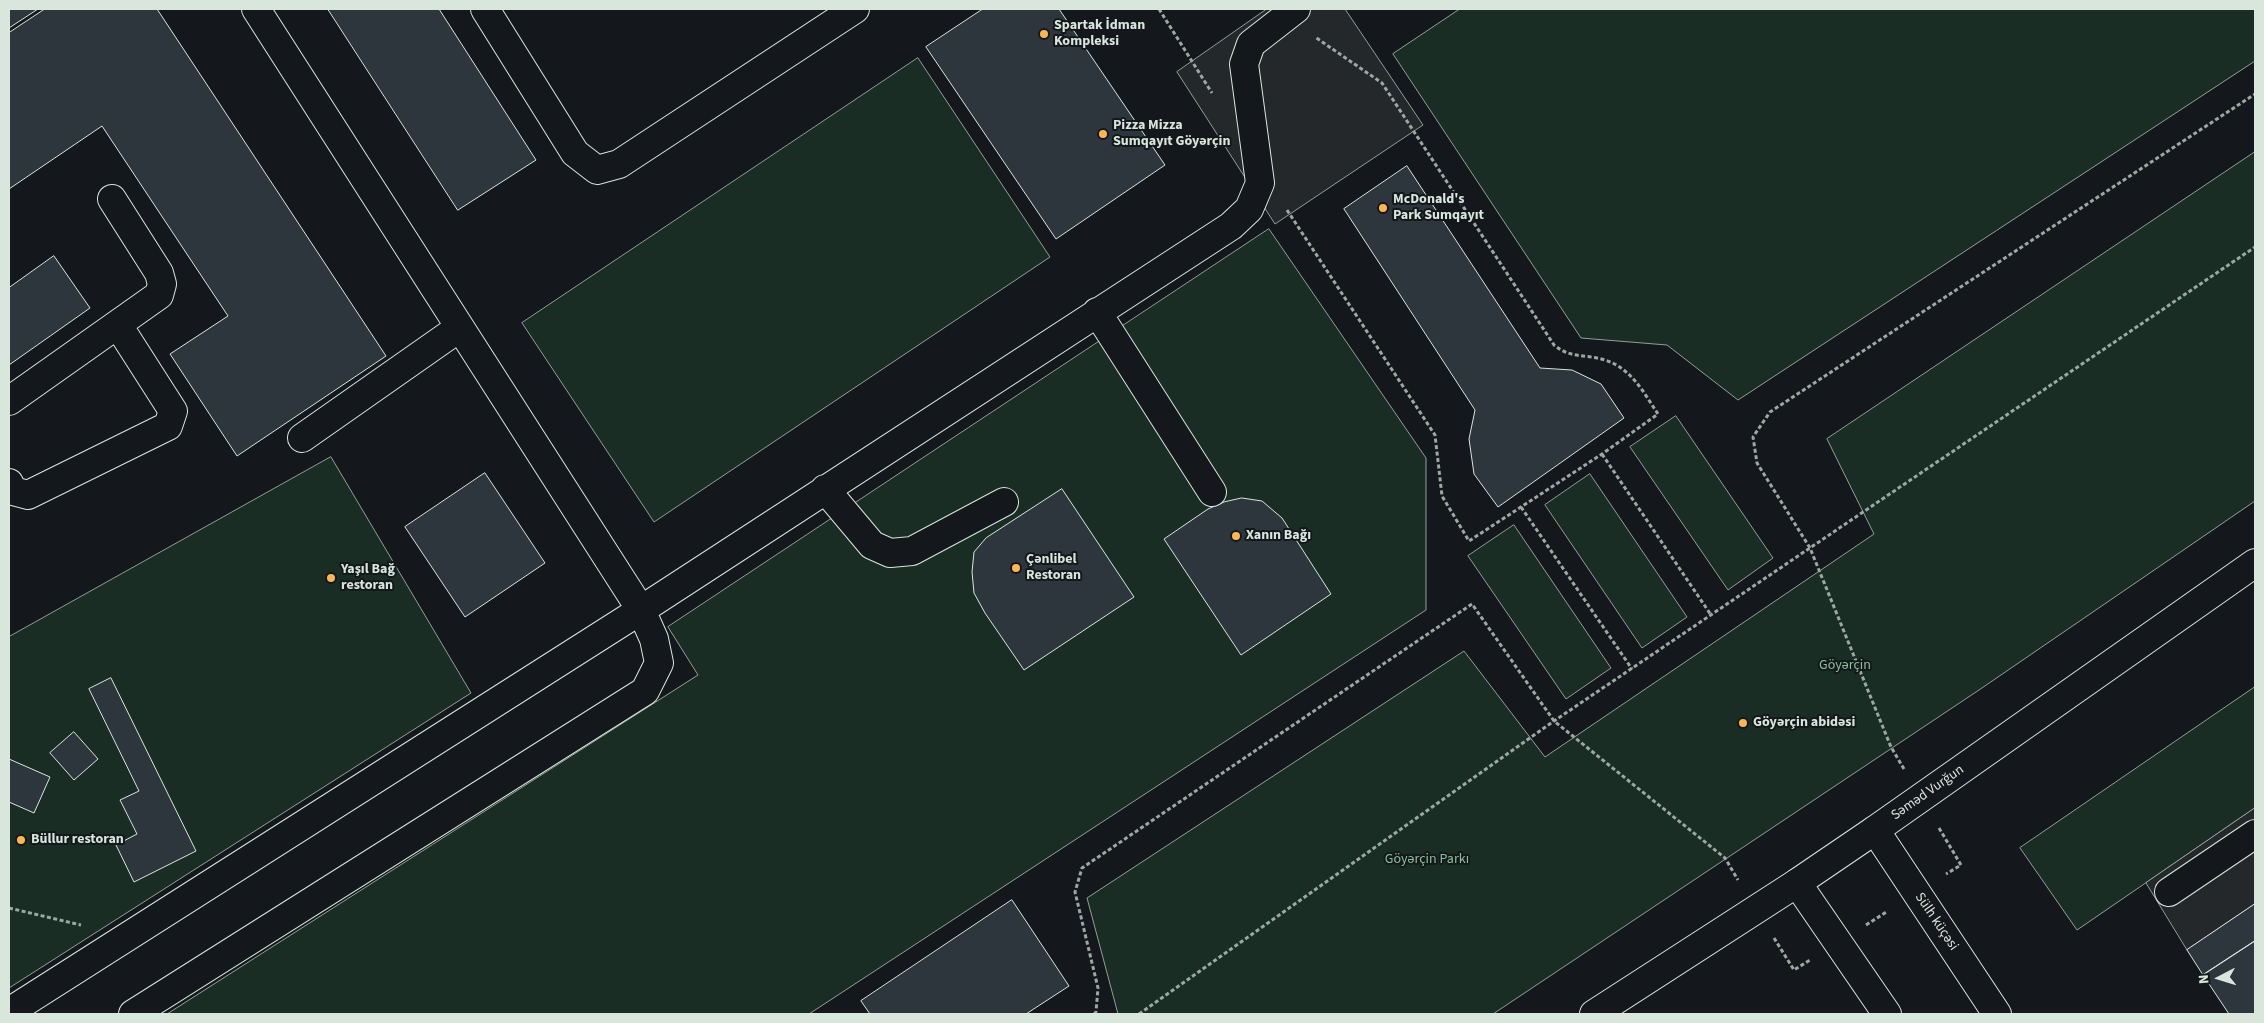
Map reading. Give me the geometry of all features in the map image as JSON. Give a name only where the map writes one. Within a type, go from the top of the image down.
[{"type":"main road","points":[[133,1014],[645,691],[659,663],[654,639],[641,610],[256,9]]},
{"type":"main road","points":[[485,9],[575,153],[597,170],[619,164],[846,11]]},
{"type":"main road","points":[[9,1012],[641,610],[824,489],[1231,226],[1249,209],[1260,183],[1244,64],[1251,44],[1290,13]]},
{"type":"main road","points":[[9,401],[159,295],[162,284],[159,273],[112,199]]},
{"type":"main road","points":[[1097,312],[1212,492]]},
{"type":"main road","points":[[10,489],[28,495],[43,490],[168,426],[173,411],[118,325]]},
{"type":"main road","points":[[302,438],[459,328]]},
{"type":"main road","points":[[824,489],[872,545],[890,553],[912,551],[1004,502]]},
{"type":"main road","name":"Səməd Vurğun","points":[[1594,1014],[1797,883],[1875,830],[2255,563]]},
{"type":"main road","name":"Sülh küçəsi","points":[[1875,830],[1997,1014]]},
{"type":"main road","points":[[2169,892],[2255,834]]},
{"type":"main road","points":[[1797,883],[1887,1014]]},
{"type":"path","points":[[1290,13],[1382,83],[1554,345],[1564,354],[1606,360],[1622,369],[1637,382],[1658,414],[1602,454],[1469,541],[1442,496],[1435,435],[1290,214]]},
{"type":"path","points":[[1094,1014],[1096,1012],[1098,988],[1075,892],[1082,868],[1472,604],[1554,721],[1725,858],[1794,970],[1961,865],[1891,747],[1810,548],[1757,463],[1753,437],[1770,412],[2255,94]]},
{"type":"path","points":[[1139,1014],[1554,721],[2255,247]]},
{"type":"path","points":[[1602,454],[1711,615]]},
{"type":"path","points":[[1521,507],[1632,669]]},
{"type":"path","points":[[9,908],[103,930],[115,945]]},
{"type":"green space","points":[[1460,9],[2255,9],[2255,61],[1738,400],[1667,345],[1581,338],[1393,54]]},
{"type":"green space","points":[[918,58],[1050,257],[654,522],[522,323]]},
{"type":"green space","points":[[2255,152],[2255,501],[1979,690],[1493,1014],[1118,1014],[1087,898],[1464,651],[1545,757],[1874,534],[1827,439]]},
{"type":"green space","points":[[1269,229],[1426,458],[1426,610],[809,1014],[167,1014],[698,675],[668,627]]},
{"type":"green space","points":[[1676,416],[1773,558],[1728,590],[1630,447]]},
{"type":"green space","points":[[331,457],[471,693],[9,988],[9,637]]},
{"type":"green space","points":[[1590,474],[1687,617],[1642,648],[1545,505]]},
{"type":"green space","points":[[1514,525],[1611,668],[1566,699],[1468,556]]},
{"type":"green space","points":[[2255,687],[2255,808],[2077,930],[2020,848]]},
{"type":"shaded area","points":[[1267,9],[1345,9],[1423,125],[1275,224],[1177,72]]},
{"type":"shaded area","points":[[2255,808],[2255,904],[2187,950],[2146,883]]},
{"type":"building","points":[[9,9],[38,9],[9,28]]},
{"type":"building","points":[[45,9],[157,9],[386,356],[237,456],[170,354],[228,316],[102,126],[9,189],[9,33]]},
{"type":"building","points":[[328,9],[439,9],[536,160],[458,210]]},
{"type":"building","points":[[983,9],[1059,9],[1165,165],[1056,239],[926,47]]},
{"type":"building","points":[[1407,166],[1540,368],[1572,370],[1601,384],[1624,418],[1498,507],[1474,474],[1469,439],[1475,410],[1344,209]]},
{"type":"building","points":[[54,256],[90,308],[9,365],[9,288]]},
{"type":"building","points":[[485,473],[545,563],[465,617],[405,527]]},
{"type":"building","points":[[1062,489],[1134,597],[1024,670],[985,613],[974,593],[972,572],[974,552],[986,538]]},
{"type":"building","points":[[1242,498],[1262,501],[1282,518],[1331,594],[1241,655],[1164,539],[1208,509],[1224,502]]},
{"type":"building","points":[[111,678],[196,851],[134,882],[116,845],[137,834],[120,800],[139,791],[89,689]]},
{"type":"building","points":[[74,732],[98,759],[74,780],[50,753]]},
{"type":"building","points":[[9,759],[50,777],[34,813],[9,802]]},
{"type":"building","points":[[1012,900],[1069,986],[1026,1014],[870,1014],[861,1001]]},
{"type":"building","points":[[2255,904],[2255,941],[2203,975],[2187,950]]},
{"type":"building","points":[[2255,941],[2255,1014],[2229,1014],[2203,975]]},
{"type":"place","name":"Spartak İdman Kompleksi","points":[[1044,34]]},
{"type":"place","name":"Pizza Mizza Sumqayıt Göyərçin","points":[[1103,134]]},
{"type":"place","name":"McDonald's Park Sumqayıt","points":[[1383,208]]},
{"type":"place","name":"Xanın Bağı","points":[[1236,536]]},
{"type":"place","name":"Çənlibel Restoran","points":[[1016,568]]},
{"type":"place","name":"Yaşıl Bağ restoran","points":[[331,578]]},
{"type":"place","name":"Göyərçin abidəsi","points":[[1743,723]]},
{"type":"place","name":"Büllur restoran","points":[[21,840]]},
{"type":"park label","name":"Göyərçin","points":[[1845,666]]},
{"type":"park label","name":"Göyərçin Parkı","points":[[1427,860]]}]
